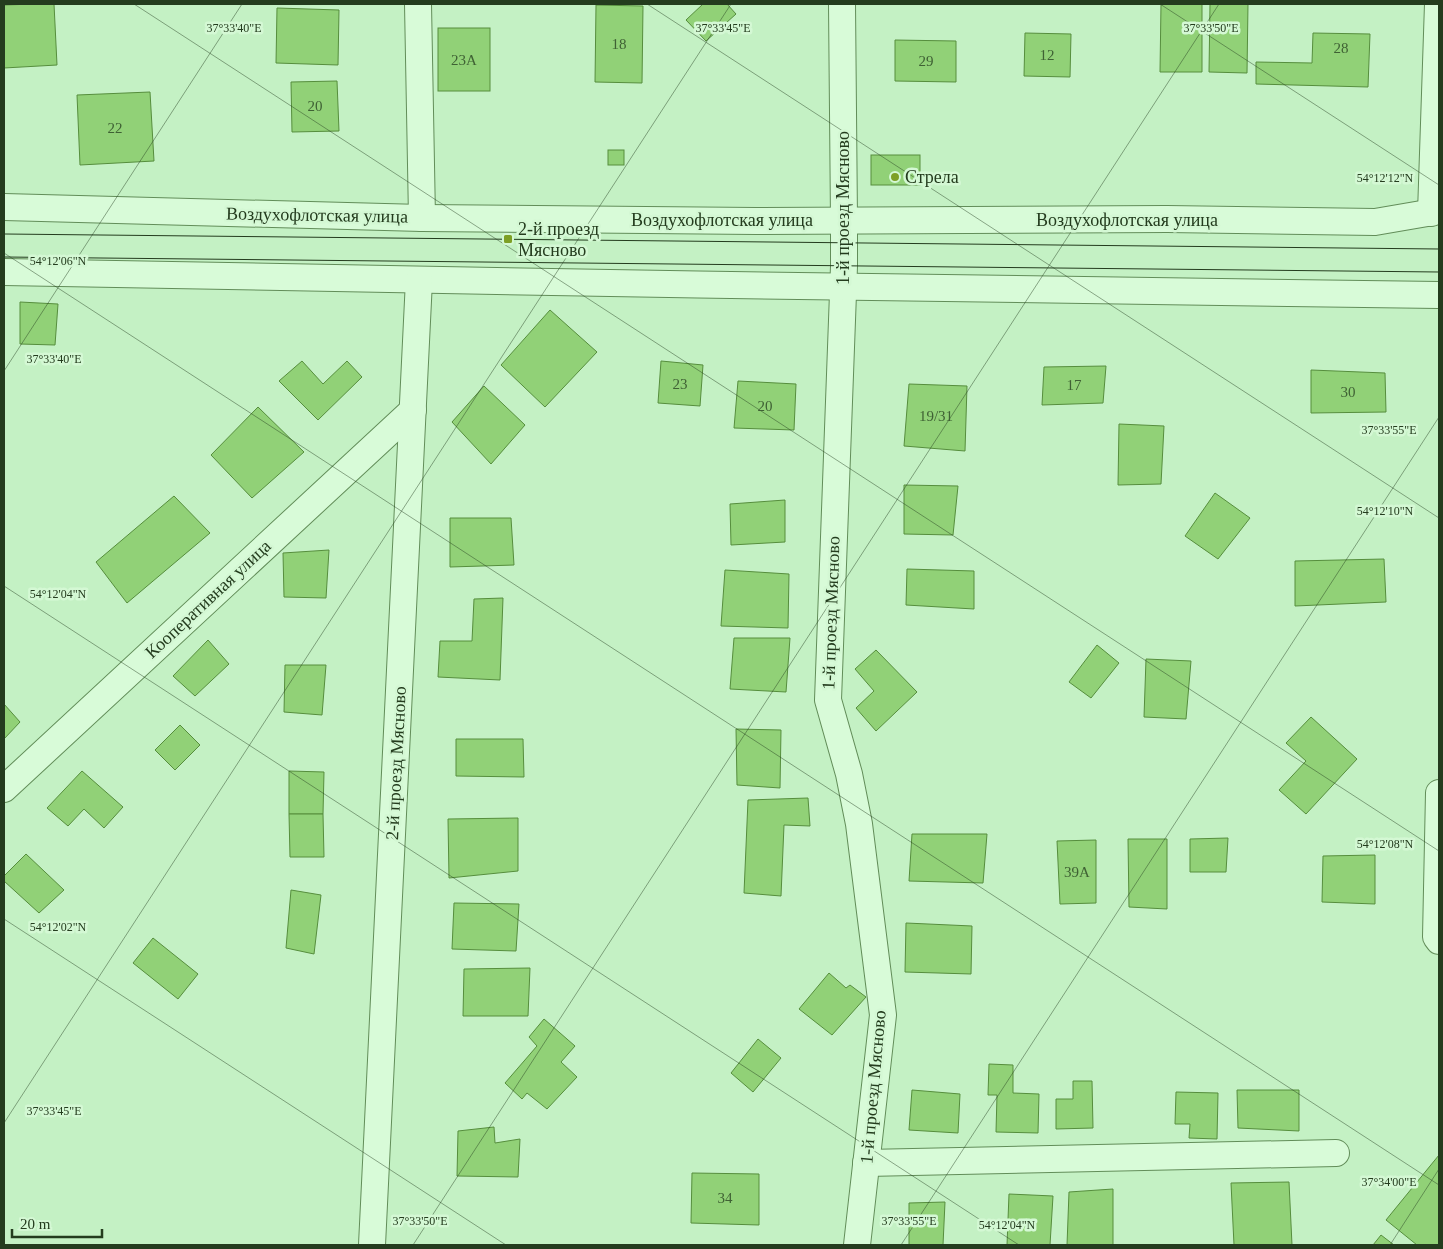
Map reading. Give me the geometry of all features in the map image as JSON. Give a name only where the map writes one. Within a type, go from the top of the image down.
[{"type":"street","points":[[418,4],[422,218]]},
{"type":"street","name":"1-й проезд Мясново","points":[[842,4],[843,286],[828,700],[850,774],[859,824],[883,1015],[857,1245]]},
{"type":"street","points":[[1435,212],[1438,4]]},
{"type":"street","name":"Воздухофлотская улица","points":[[4,207],[422,218],[1375,222],[1435,212]]},
{"type":"street","points":[[4,272],[1439,295]]},
{"type":"street","name":"2-й проезд Мясново","points":[[372,1245],[419,280]]},
{"type":"street","name":"Кооперативная улица","points":[[4,789],[413,410]]},
{"type":"street","points":[[1439,794],[1436,936],[1439,941]]},
{"type":"street","points":[[866,1163],[1336,1154]]},
{"type":"building","points":[[54,4],[57,65],[4,68],[4,5]]},
{"type":"building","points":[[703,4],[727,4],[736,14],[706,41],[686,20]]},
{"type":"building","points":[[1161,4],[1202,4],[1202,72],[1160,72]]},
{"type":"building","points":[[1210,4],[1248,4],[1247,73],[1209,72]]},
{"type":"building","points":[[596,5],[643,6],[642,83],[595,82]]},
{"type":"building","points":[[277,8],[339,10],[338,65],[276,63]]},
{"type":"building","points":[[438,28],[490,28],[490,91],[438,91]]},
{"type":"building","points":[[1025,33],[1071,34],[1070,77],[1024,76]]},
{"type":"building","points":[[1313,33],[1370,34],[1368,87],[1256,84],[1256,62],[1312,63]]},
{"type":"building","points":[[895,40],[956,41],[956,82],[895,81]]},
{"type":"building","points":[[337,81],[339,131],[292,132],[291,82]]},
{"type":"building","points":[[150,92],[154,161],[80,165],[77,95]]},
{"type":"building","points":[[608,150],[624,150],[624,165],[608,165]]},
{"type":"building","points":[[871,155],[920,155],[920,185],[871,185]]},
{"type":"building","points":[[20,302],[58,304],[55,345],[20,344]]},
{"type":"building","points":[[550,310],[597,352],[545,407],[501,365]]},
{"type":"building","points":[[302,361],[323,384],[347,361],[362,377],[318,420],[279,381]]},
{"type":"building","points":[[661,361],[703,365],[700,406],[658,403]]},
{"type":"building","points":[[1106,366],[1103,403],[1042,405],[1044,367]]},
{"type":"building","points":[[1311,370],[1385,373],[1386,412],[1311,413]]},
{"type":"building","points":[[738,381],[796,384],[794,430],[734,428]]},
{"type":"building","points":[[909,384],[967,386],[965,451],[904,446]]},
{"type":"building","points":[[484,386],[525,425],[491,464],[452,422]]},
{"type":"building","points":[[258,407],[304,452],[252,498],[211,455]]},
{"type":"building","points":[[1119,424],[1164,426],[1161,484],[1118,485]]},
{"type":"building","points":[[904,485],[958,486],[953,535],[904,534]]},
{"type":"building","points":[[1215,493],[1250,518],[1218,559],[1185,536]]},
{"type":"building","points":[[174,496],[210,533],[127,603],[96,562]]},
{"type":"building","points":[[785,500],[785,542],[731,545],[730,504]]},
{"type":"building","points":[[450,518],[511,518],[514,565],[450,567]]},
{"type":"building","points":[[329,550],[326,598],[284,597],[283,553]]},
{"type":"building","points":[[1384,559],[1386,602],[1295,606],[1295,561]]},
{"type":"building","points":[[907,569],[974,571],[974,609],[906,605]]},
{"type":"building","points":[[725,570],[789,574],[788,628],[721,626]]},
{"type":"building","points":[[503,598],[500,680],[438,677],[440,641],[472,641],[474,599]]},
{"type":"building","points":[[734,638],[790,638],[786,692],[730,689]]},
{"type":"building","points":[[208,640],[229,664],[195,696],[173,676]]},
{"type":"building","points":[[1097,645],[1119,663],[1091,698],[1069,682]]},
{"type":"building","points":[[876,650],[917,692],[876,731],[856,708],[874,691],[855,669]]},
{"type":"building","points":[[1146,659],[1191,661],[1186,719],[1144,717]]},
{"type":"building","points":[[285,665],[326,665],[322,715],[284,712]]},
{"type":"building","points":[[4,704],[20,722],[4,739]]},
{"type":"building","points":[[1311,717],[1357,759],[1306,814],[1279,790],[1306,761],[1286,743]]},
{"type":"building","points":[[180,725],[200,745],[175,770],[155,750]]},
{"type":"building","points":[[736,729],[781,730],[780,788],[737,785]]},
{"type":"building","points":[[456,739],[523,739],[524,777],[456,776]]},
{"type":"building","points":[[82,771],[123,807],[104,828],[84,809],[68,826],[47,808]]},
{"type":"building","points":[[289,771],[324,772],[323,814],[289,814]]},
{"type":"building","points":[[808,798],[810,826],[784,825],[781,896],[744,893],[748,800]]},
{"type":"building","points":[[289,814],[323,814],[324,857],[290,857]]},
{"type":"building","points":[[518,818],[518,871],[449,878],[448,819]]},
{"type":"building","points":[[912,834],[987,834],[983,883],[909,881]]},
{"type":"building","points":[[1228,838],[1226,872],[1190,872],[1190,839]]},
{"type":"building","points":[[1128,839],[1167,839],[1167,909],[1129,907]]},
{"type":"building","points":[[1096,840],[1096,903],[1060,904],[1057,841]]},
{"type":"building","points":[[26,854],[64,890],[39,913],[4,881],[4,876]]},
{"type":"building","points":[[1375,855],[1375,904],[1322,902],[1323,856]]},
{"type":"building","points":[[291,890],[321,895],[314,954],[286,948]]},
{"type":"building","points":[[454,903],[519,904],[516,951],[452,949]]},
{"type":"building","points":[[906,923],[972,926],[971,974],[905,972]]},
{"type":"building","points":[[153,938],[198,974],[178,999],[133,963]]},
{"type":"building","points":[[530,968],[528,1016],[463,1016],[464,969]]},
{"type":"building","points":[[829,973],[846,988],[850,985],[866,997],[832,1035],[799,1009]]},
{"type":"building","points":[[544,1019],[575,1046],[561,1062],[577,1077],[547,1109],[527,1093],[522,1099],[505,1083],[537,1046],[529,1037]]},
{"type":"building","points":[[758,1039],[781,1058],[753,1092],[731,1073]]},
{"type":"building","points":[[989,1064],[1013,1065],[1013,1093],[1039,1094],[1038,1133],[996,1132],[997,1095],[988,1095]]},
{"type":"building","points":[[1073,1081],[1092,1081],[1093,1128],[1056,1129],[1056,1099],[1073,1099]]},
{"type":"building","points":[[912,1090],[960,1094],[958,1133],[909,1130]]},
{"type":"building","points":[[1237,1090],[1299,1090],[1299,1131],[1238,1128]]},
{"type":"building","points":[[1176,1092],[1218,1093],[1217,1139],[1189,1138],[1190,1124],[1175,1124]]},
{"type":"building","points":[[494,1127],[495,1143],[520,1139],[518,1177],[457,1176],[458,1131]]},
{"type":"building","points":[[1439,1155],[1439,1245],[1417,1245],[1386,1220]]},
{"type":"building","points":[[692,1173],[759,1174],[759,1225],[691,1223]]},
{"type":"building","points":[[1289,1182],[1292,1245],[1234,1245],[1231,1183]]},
{"type":"building","points":[[1113,1189],[1113,1245],[1067,1245],[1069,1192]]},
{"type":"building","points":[[1009,1194],[1053,1196],[1050,1245],[1007,1245]]},
{"type":"building","points":[[945,1202],[943,1245],[909,1245],[909,1203]]},
{"type":"building","points":[[1381,1235],[1394,1245],[1373,1245]]},
{"type":"tram line","points":[[4,234],[1439,249]]},
{"type":"tram line","points":[[4,257],[1439,272]]},
{"type":"place","name":"Стрела","points":[[895,177]]},
{"type":"place","name":"2-й проезд Мясново","points":[[508,239]]}]
